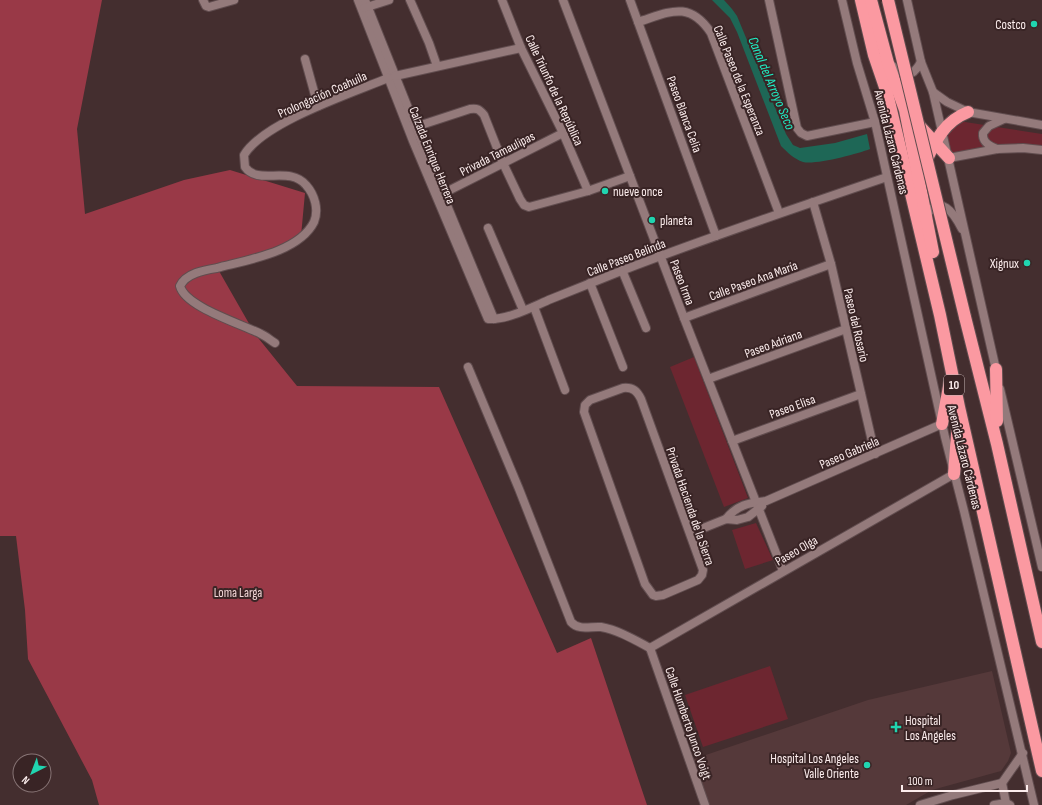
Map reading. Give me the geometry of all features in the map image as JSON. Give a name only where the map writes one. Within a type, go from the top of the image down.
[{"type":"highway","name":"Avenida Lázaro Cárdenas","points":[[861,0],[874,55],[887,93],[940,315],[959,407],[1042,771]]},
{"type":"highway","points":[[871,0],[888,63],[905,110],[941,290],[940,315]]},
{"type":"highway","name":"10","points":[[888,0],[997,444],[1042,642]]},
{"type":"highway","points":[[905,110],[949,158]]},
{"type":"highway","points":[[918,176],[942,131],[954,118],[968,112]]},
{"type":"highway","points":[[911,141],[929,155],[949,158]]},
{"type":"highway","points":[[996,369],[997,444]]},
{"type":"highway","points":[[942,424],[952,372]]},
{"type":"highway","points":[[954,474],[959,407]]},
{"type":"street","points":[[203,0],[209,8],[234,0]]},
{"type":"street","name":"Calzada Enrique Herrera","points":[[358,0],[365,5],[392,77],[491,319]]},
{"type":"street","points":[[365,5],[389,0]]},
{"type":"street","points":[[410,0],[430,43],[437,66]]},
{"type":"street","name":"Calle Triunfo de la República","points":[[502,0],[521,48],[563,133],[588,191]]},
{"type":"street","name":"Paseo Irma","points":[[564,0],[660,256],[783,571]]},
{"type":"street","name":"Paseo Blanca Celia","points":[[630,0],[716,236]]},
{"type":"street","points":[[768,0],[797,128],[801,133],[807,136],[875,122]]},
{"type":"street","name":"Avenida Lázaro Cárdenas","points":[[842,0],[857,63],[875,122],[942,424],[1023,753],[1034,805]]},
{"type":"street","points":[[907,0],[921,62],[933,92],[949,158],[996,369],[1039,541],[1042,567]]},
{"type":"street","name":"Calle Paseo de la Esperanza","points":[[638,22],[672,11],[680,11],[696,16],[703,21],[711,33],[779,213]]},
{"type":"street","name":"Prolongación Coahuila","points":[[274,343],[262,334],[202,308],[184,295],[180,286],[186,279],[202,271],[269,253],[294,243],[305,235],[311,228],[316,218],[317,208],[306,185],[296,178],[284,174],[259,176],[247,171],[245,167],[244,155],[248,149],[281,125],[318,106],[392,77],[521,48]]},
{"type":"street","points":[[305,59],[318,106]]},
{"type":"street","points":[[888,63],[906,75],[914,72],[921,62]]},
{"type":"street","name":"Calzada Enrique Herrera","points":[[392,77],[415,126],[491,319]]},
{"type":"street","points":[[933,92],[947,102],[968,112],[1042,125]]},
{"type":"street","points":[[415,126],[470,109],[476,108],[480,110],[484,115],[503,163],[520,199],[524,205],[529,207],[588,191],[630,176]]},
{"type":"street","points":[[997,149],[991,147],[985,142],[982,136],[989,126],[1005,119]]},
{"type":"street","name":"Privada Tamaulipas","points":[[442,194],[563,133]]},
{"type":"street","points":[[949,158],[997,149],[1023,148],[1042,150]]},
{"type":"street","name":"Calle Paseo Belinda","points":[[491,319],[534,306],[622,270],[779,213],[887,177]]},
{"type":"street","name":"Paseo del Rosario","points":[[813,202],[831,264],[875,454]]},
{"type":"street","points":[[926,216],[930,210],[936,206],[943,206],[947,208],[955,216],[968,242]]},
{"type":"street","points":[[488,228],[523,310]]},
{"type":"street","name":"Calle Paseo Ana María","points":[[684,318],[831,264]]},
{"type":"street","points":[[622,270],[646,328]]},
{"type":"street","points":[[590,283],[623,367]]},
{"type":"street","points":[[534,306],[565,390]]},
{"type":"street","name":"Paseo Adriana","points":[[708,379],[846,329]]},
{"type":"street","points":[[468,367],[519,489],[569,619],[574,625],[579,627],[597,626],[612,630],[650,648]]},
{"type":"street","name":"Privada Hacienda de la Sierra","points":[[623,388],[635,389],[641,399],[691,533],[702,566],[702,575],[696,582],[663,595],[656,596],[645,584],[585,417],[584,408],[586,402],[623,388]]},
{"type":"street","name":"Paseo Elisa","points":[[732,441],[861,394]]},
{"type":"street","name":"Paseo Gabriela","points":[[691,533],[726,519],[743,519],[748,517],[757,506],[766,501],[942,424]]},
{"type":"street","name":"Paseo Olga","points":[[650,648],[954,474]]},
{"type":"street","name":"Paseo Gabriela","points":[[726,519],[730,513],[739,507],[757,506]]},
{"type":"street","name":"Calle Humberto Junco Voigt","points":[[650,648],[705,805]]},
{"type":"street","points":[[920,805],[952,795],[1002,783],[1023,753]]},
{"type":"street","points":[[994,805],[1008,804],[1002,783]]},
{"type":"shaded area","points":[[712,0],[724,0],[737,16],[786,134],[793,145],[800,148],[835,143],[867,134],[870,149],[856,154],[809,163],[800,161],[786,151],[781,146],[737,32],[730,18]]},
{"type":"shaded area","points":[[946,119],[1042,134],[1042,148],[951,156],[943,120]]},
{"type":"shaded area","points":[[694,357],[748,498],[724,507],[670,367]]},
{"type":"shaded area","points":[[756,523],[773,560],[745,569],[732,530]]},
{"type":"shaded area","points":[[770,666],[788,719],[703,747],[685,695]]},
{"type":"shaded area","name":"Hospital Los Angeles","points":[[992,671],[1011,753],[1008,761],[1001,771],[932,790],[906,805],[709,805],[691,760],[868,700]]},
{"type":"green space","name":"Loma Larga","points":[[0,0],[102,0],[77,129],[85,214],[184,180],[230,170],[305,193],[301,236],[219,271],[255,334],[297,386],[439,387],[557,653],[591,638],[647,805],[99,805],[92,780],[28,659],[25,610],[16,536],[0,536]]},
{"type":"place","name":"Costco","points":[[1034,24]]},
{"type":"place","name":"nueve once","points":[[605,191]]},
{"type":"place","name":"planeta","points":[[652,220]]},
{"type":"place","name":"Xignux","points":[[1027,263]]},
{"type":"place","name":"Hospital Los Angeles","points":[[896,727]]},
{"type":"place","name":"Hospital Los Angeles Valle Oriente","points":[[867,765]]},
{"type":"water label","name":"Canal del Arroyo Seco","points":[[772,83]]}]
